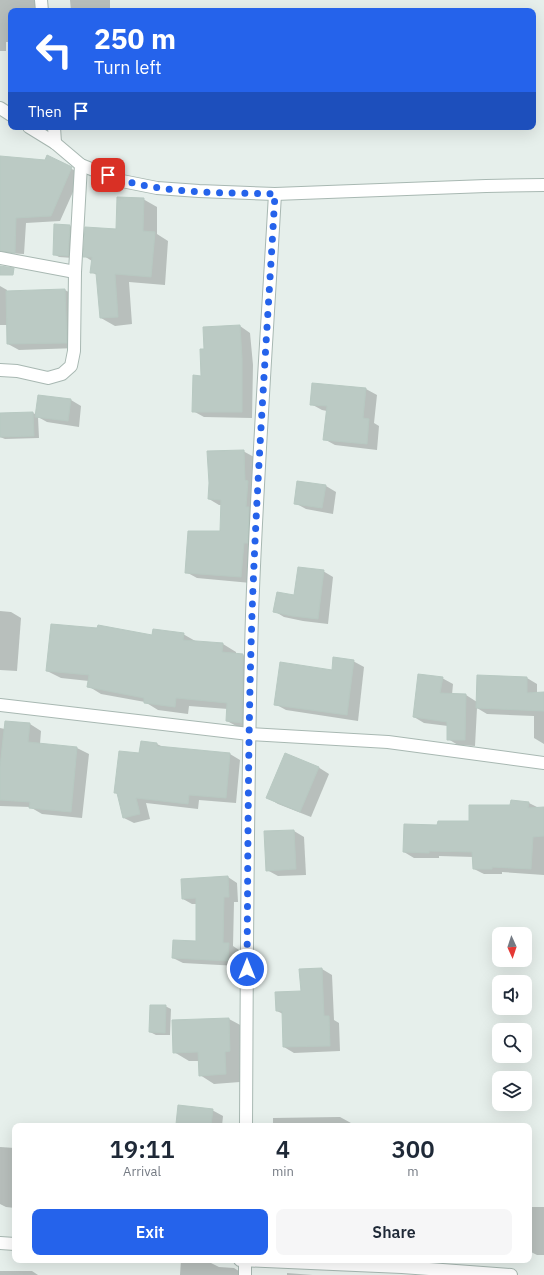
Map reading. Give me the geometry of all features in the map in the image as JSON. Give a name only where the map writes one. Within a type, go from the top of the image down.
[{"type":"street","points":[[34,130],[55,143],[81,164],[122,181],[157,188],[275,194],[544,185]]},
{"type":"street","points":[[54,130],[55,143]]},
{"type":"street","points":[[0,370],[17,371],[48,378],[62,374],[71,366],[74,351],[75,272],[81,164]]},
{"type":"street","points":[[246,1123],[249,734],[252,612],[259,462],[275,194]]},
{"type":"street","points":[[0,258],[75,272]]},
{"type":"street","points":[[0,705],[249,734],[388,742],[544,763]]},
{"type":"street","points":[[0,1243],[12,1244]]},
{"type":"street","points":[[245,1263],[245,1275]]},
{"type":"street","points":[[312,1263],[402,1267],[511,1275]]},
{"type":"building","points":[[47,155],[72,167],[51,216],[16,218],[15,253],[0,251],[0,156],[45,160]]},
{"type":"building","points":[[117,197],[144,198],[143,231],[155,232],[151,277],[115,274],[118,317],[100,318],[96,273],[90,273],[92,257],[83,257],[85,227],[116,229]]},
{"type":"building","points":[[54,224],[70,225],[68,256],[53,255]]},
{"type":"building","points":[[0,266],[14,268],[13,275],[0,275]]},
{"type":"building","points":[[65,289],[67,343],[7,344],[6,291]]},
{"type":"building","points":[[240,325],[242,358],[242,412],[192,412],[193,375],[201,376],[200,349],[204,349],[203,327]]},
{"type":"building","points":[[312,383],[366,388],[363,418],[369,419],[367,444],[323,440],[327,406],[310,405]]},
{"type":"building","points":[[38,395],[71,399],[68,421],[35,417]]},
{"type":"building","points":[[33,412],[34,436],[0,437],[0,413]]},
{"type":"building","points":[[244,450],[245,480],[248,481],[246,507],[249,507],[248,543],[244,543],[241,577],[185,573],[188,531],[220,531],[221,500],[208,499],[209,483],[207,451]]},
{"type":"building","points":[[297,481],[326,485],[322,508],[294,504]]},
{"type":"building","points":[[298,567],[324,570],[318,619],[273,612],[277,592],[294,595]]},
{"type":"building","points":[[51,624],[97,628],[98,625],[152,635],[153,629],[184,633],[183,640],[223,643],[222,652],[243,654],[242,723],[226,721],[227,703],[176,698],[175,707],[144,703],[144,698],[87,687],[89,675],[46,671]]},
{"type":"building","points":[[333,657],[354,660],[347,715],[274,705],[280,662],[332,670]]},
{"type":"building","points":[[418,674],[443,677],[440,693],[466,694],[465,740],[447,740],[447,722],[413,717]]},
{"type":"building","points":[[477,675],[527,677],[527,693],[544,692],[544,711],[476,708]]},
{"type":"building","points":[[5,721],[30,723],[28,742],[77,747],[71,812],[29,808],[30,802],[0,800],[0,767]]},
{"type":"building","points":[[141,741],[157,743],[157,746],[230,753],[226,798],[189,795],[188,804],[136,798],[140,814],[123,818],[117,793],[114,793],[119,751],[139,753]]},
{"type":"building","points":[[285,753],[319,767],[300,812],[266,798]]},
{"type":"building","points":[[511,800],[529,802],[528,808],[544,807],[544,836],[533,837],[531,869],[492,867],[492,869],[473,869],[472,852],[403,852],[404,824],[437,825],[438,821],[469,821],[469,805],[510,805]]},
{"type":"building","points":[[294,830],[296,869],[266,871],[264,831]]},
{"type":"building","points":[[228,876],[229,897],[224,897],[223,943],[229,943],[228,961],[172,958],[173,940],[196,941],[196,898],[182,899],[181,879]]},
{"type":"building","points":[[322,968],[324,1016],[329,1016],[330,1046],[283,1047],[282,1011],[276,1011],[275,992],[301,991],[299,969]]},
{"type":"building","points":[[150,1005],[166,1005],[165,1033],[149,1032]]},
{"type":"building","points":[[229,1018],[230,1051],[225,1052],[226,1074],[199,1076],[198,1052],[173,1053],[172,1020]]},
{"type":"building","points":[[178,1105],[213,1109],[211,1123],[176,1123]]},
{"type":"route","points":[[108,175],[122,181],[157,188],[275,194],[259,462],[252,612],[249,734],[247,969]]}]
